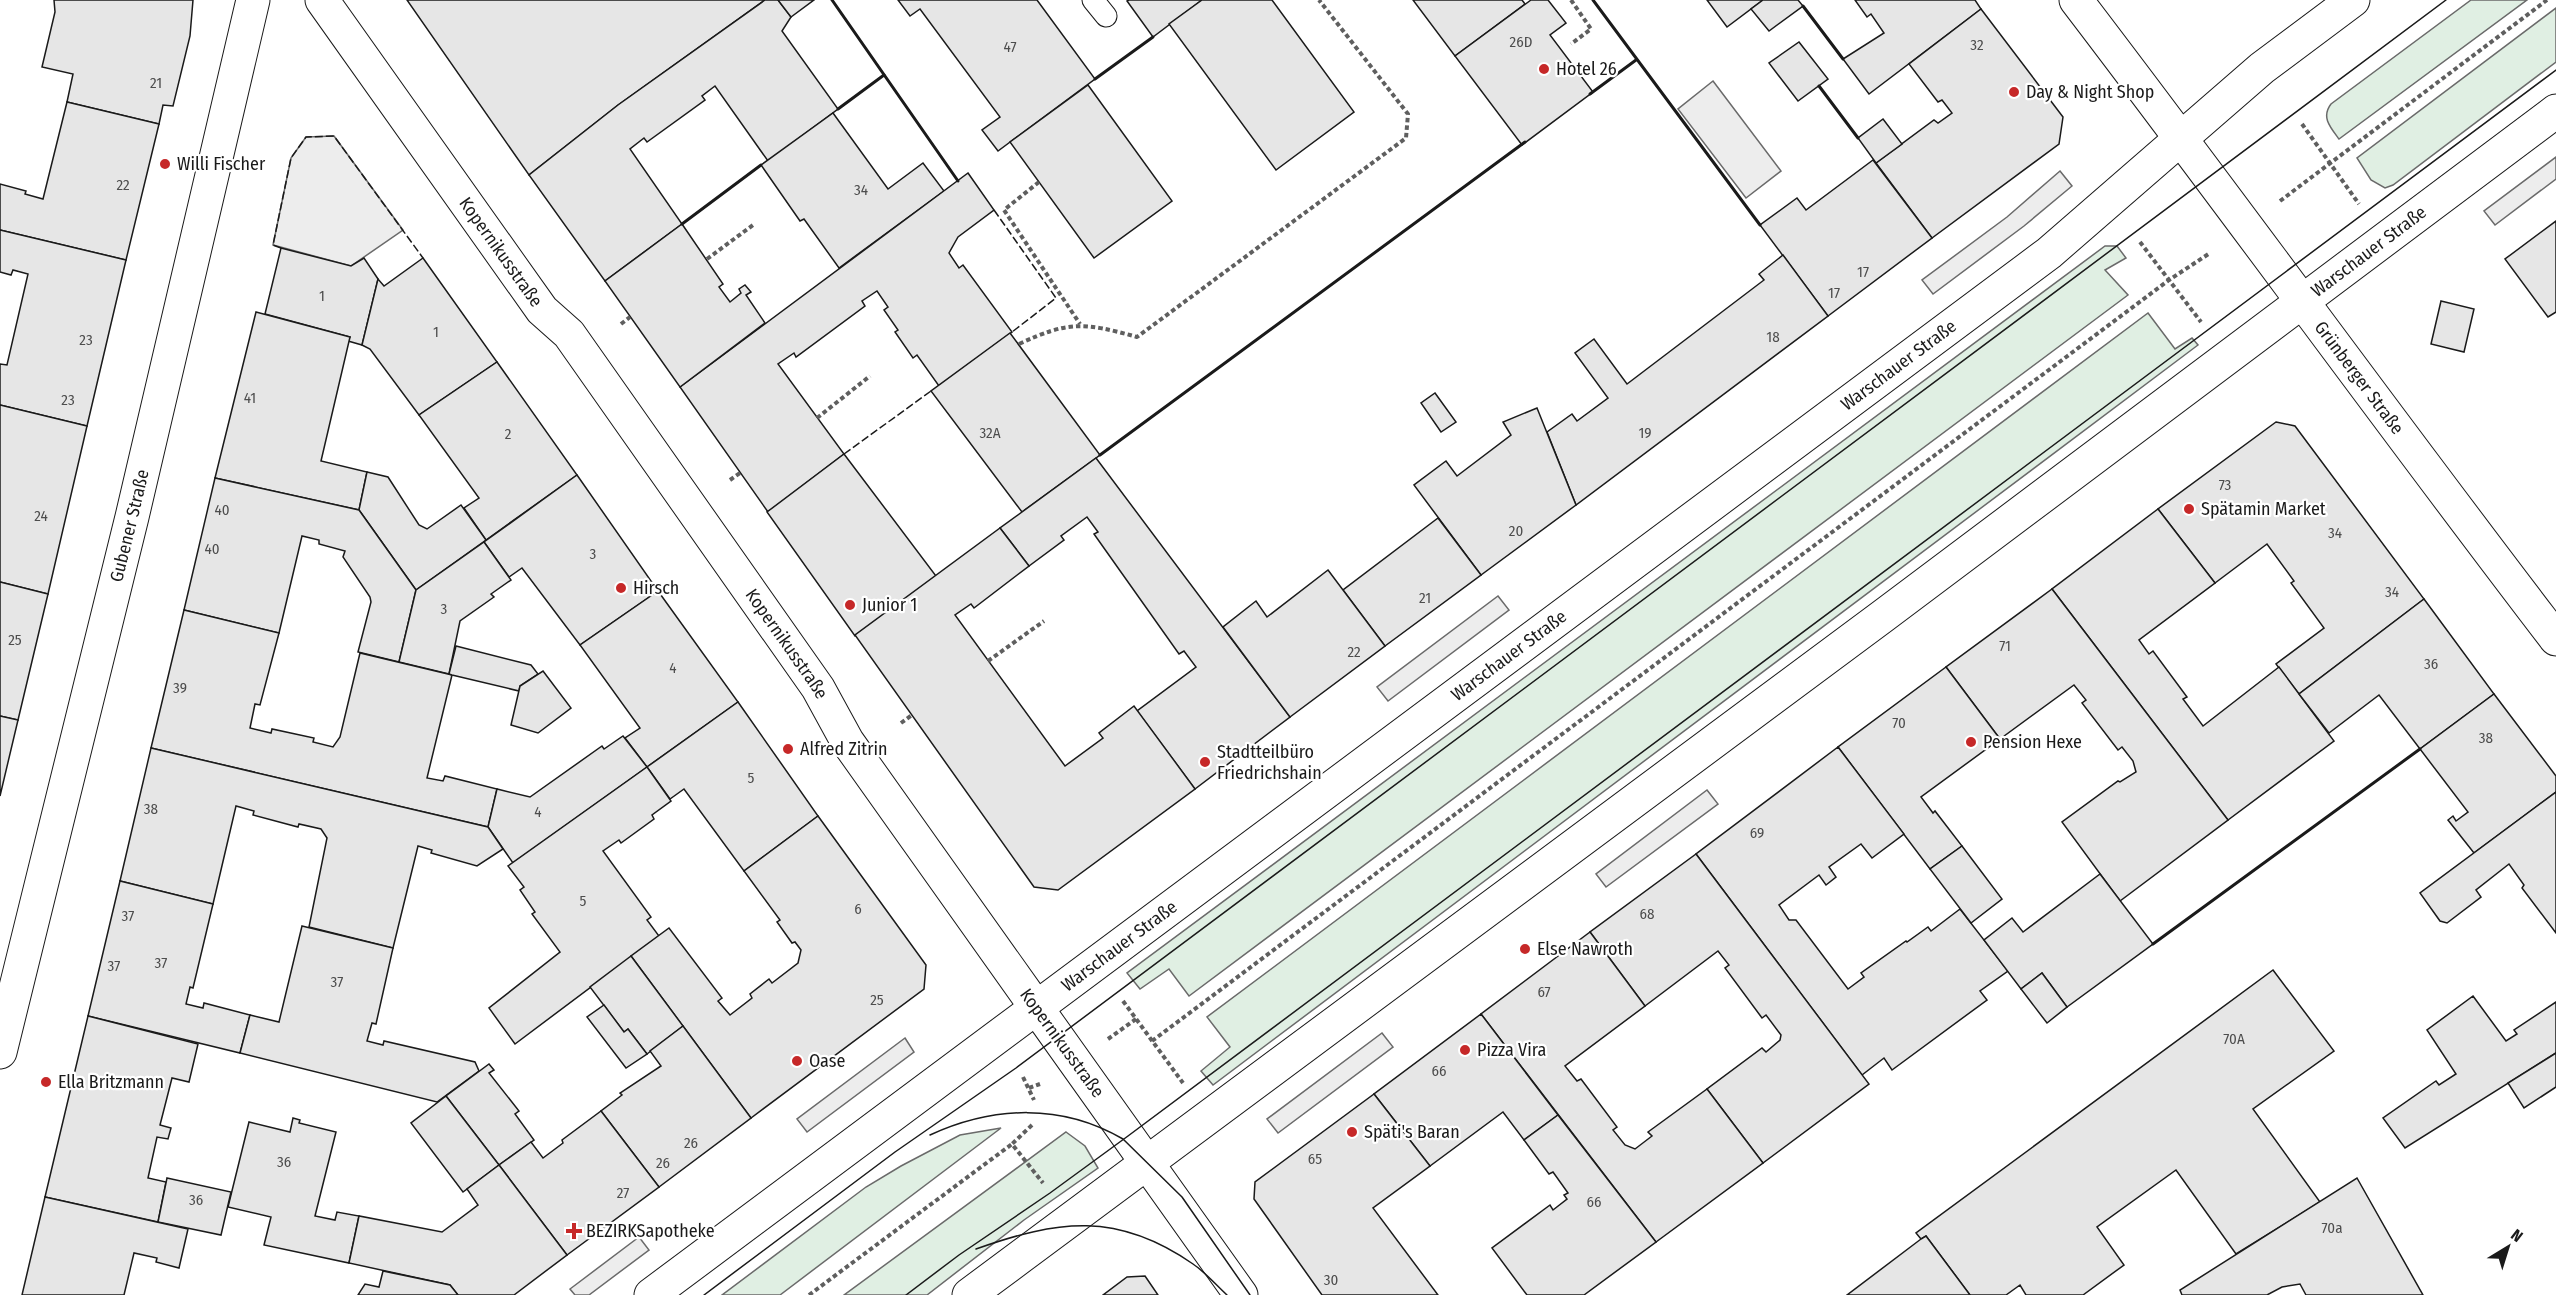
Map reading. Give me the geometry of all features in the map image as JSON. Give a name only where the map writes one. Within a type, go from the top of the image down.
[{"type":"main road","name":"Gubener Straße","points":[[0,1052],[132,518],[253,0]]},
{"type":"main road","name":"Kopernikusstraße","points":[[322,0],[542,310],[569,334],[818,688],[852,748],[1241,1295]]},
{"type":"main road","name":"Grünberger Straße","points":[[2076,0],[2182,137],[2435,480],[2556,639]]},
{"type":"main road","name":"Warschauer Straße","points":[[651,1295],[2049,253],[2262,68],[2353,0]]},
{"type":"main road","name":"Warschauer Straße","points":[[969,1295],[1883,616],[2556,111]]},
{"type":"path","points":[[1019,344],[1049,330],[1081,325],[1104,327],[1137,337],[1406,138],[1408,114],[1319,0]]},
{"type":"path","points":[[1571,0],[1591,29],[1571,44]]},
{"type":"path","points":[[2280,201],[2547,0]]},
{"type":"path","points":[[2302,124],[2360,204]]},
{"type":"path","points":[[1039,182],[1004,210],[1081,325]]},
{"type":"path","points":[[707,260],[753,225]]},
{"type":"path","points":[[2140,242],[2201,322]]},
{"type":"path","points":[[1152,1041],[2169,280],[2210,253]]},
{"type":"path","points":[[621,324],[630,316]]},
{"type":"path","points":[[817,418],[870,376]]},
{"type":"path","points":[[730,480],[740,473]]},
{"type":"path","points":[[988,661],[1044,621]]},
{"type":"path","points":[[901,723],[912,715]]},
{"type":"path","points":[[1123,1001],[1183,1083]]},
{"type":"path","points":[[1105,1041],[1136,1019]]},
{"type":"path","points":[[1023,1077],[1034,1101]]},
{"type":"path","points":[[809,1295],[1012,1143],[1032,1125]]},
{"type":"path","points":[[1012,1143],[1044,1184]]},
{"type":"green space","points":[[2471,0],[2527,0],[2339,139],[2327,118],[2331,104]]},
{"type":"green space","points":[[2556,8],[2556,62],[2393,185],[2385,188],[2371,180],[2357,158]]},
{"type":"green space","points":[[2105,246],[2117,246],[2126,258],[2105,270],[2128,295],[1189,996],[1169,969],[1140,989],[1127,973]]},
{"type":"green space","points":[[2148,313],[2175,349],[2192,338],[2198,345],[1213,1085],[1201,1071],[1230,1047],[1207,1017]]},
{"type":"green space","points":[[1001,1128],[780,1295],[722,1295],[866,1187],[901,1166],[960,1135]]},
{"type":"green space","points":[[1066,1132],[1085,1146],[1098,1168],[1024,1220],[927,1295],[844,1295]]},
{"type":"shaded area","points":[[1713,81],[1781,171],[1746,198],[1678,109]]},
{"type":"shaded area","points":[[334,136],[403,230],[351,266],[273,245],[291,158],[306,137]]},
{"type":"shaded area","points":[[2556,157],[2556,179],[2495,225],[2484,211]]},
{"type":"shaded area","points":[[2060,171],[2072,186],[2024,226],[1933,294],[1922,280],[2007,217]]},
{"type":"shaded area","points":[[1498,596],[1509,610],[1388,701],[1377,687]]},
{"type":"shaded area","points":[[1707,790],[1718,804],[1606,887],[1596,874]]},
{"type":"shaded area","points":[[1382,1033],[1393,1047],[1278,1133],[1267,1119]]},
{"type":"shaded area","points":[[905,1038],[914,1052],[807,1132],[797,1119]]},
{"type":"shaded area","points":[[639,1237],[649,1250],[589,1295],[575,1295],[570,1289]]},
{"type":"building","points":[[54,0],[193,0],[190,36],[173,106],[163,105],[159,124],[67,102],[73,74],[42,67],[55,12]]},
{"type":"building","points":[[407,0],[765,0],[618,105],[529,175]]},
{"type":"building","points":[[765,0],[778,0],[791,17],[782,31],[838,109],[768,161],[715,86],[702,96],[705,100],[647,142],[644,138],[630,149],[682,224],[605,281],[529,175],[618,105]]},
{"type":"building","points":[[778,0],[814,0],[791,17]]},
{"type":"building","points":[[898,0],[1037,0],[1095,79],[998,151],[982,130],[1000,117],[920,9],[910,16]]},
{"type":"building","points":[[1202,0],[1153,37],[1127,1]]},
{"type":"building","points":[[1202,0],[1272,0],[1354,112],[1276,170],[1169,24]]},
{"type":"building","points":[[1413,0],[1522,0],[1525,4],[1455,56]]},
{"type":"building","points":[[1531,0],[1548,0],[1566,23],[1550,35],[1593,92],[1522,145],[1455,56]]},
{"type":"building","points":[[1707,0],[1763,0],[1727,27]]},
{"type":"building","points":[[1763,0],[1798,0],[1803,6],[1769,31],[1751,9]]},
{"type":"building","points":[[1855,0],[1975,0],[1981,9],[1869,94],[1843,59],[1884,33],[1871,14],[1867,17]]},
{"type":"building","points":[[1981,9],[2063,117],[2059,144],[1932,238],[1876,163],[1934,120],[1938,123],[1952,113],[1942,100],[1938,102],[1909,64]]},
{"type":"building","points":[[1799,42],[1828,79],[1798,101],[1769,63]]},
{"type":"building","points":[[1088,85],[1172,201],[1094,258],[1010,142]]},
{"type":"building","points":[[67,102],[159,124],[126,260],[0,230],[0,184],[26,191],[25,194],[43,199]]},
{"type":"building","points":[[833,113],[888,189],[923,163],[944,191],[839,268],[804,219],[800,221],[761,165]]},
{"type":"building","points":[[1883,119],[1902,144],[1876,163],[1858,138]]},
{"type":"building","points":[[1873,160],[1932,238],[1828,316],[1760,225],[1797,198],[1806,210]]},
{"type":"building","points":[[968,173],[994,210],[958,237],[949,253],[959,268],[963,265],[1012,332],[939,386],[917,355],[913,358],[895,332],[898,330],[884,310],[888,307],[877,291],[862,301],[865,306],[796,357],[794,353],[778,364],[844,454],[768,512],[680,387]]},
{"type":"building","points":[[2556,221],[2556,312],[2548,317],[2505,259]]},
{"type":"building","points":[[682,224],[723,284],[719,287],[730,302],[741,293],[739,289],[745,285],[751,292],[746,295],[765,323],[680,387],[605,281]]},
{"type":"building","points":[[0,230],[126,260],[87,426],[0,405],[0,364],[7,365],[28,274],[13,270],[11,275],[0,272]]},
{"type":"building","points":[[281,248],[351,266],[364,258],[378,279],[362,345],[348,341],[350,337],[265,314]]},
{"type":"building","points":[[1783,255],[1828,316],[1576,505],[1547,432],[1572,414],[1577,421],[1608,398],[1575,353],[1594,339],[1627,384],[1764,280],[1759,274]]},
{"type":"building","points":[[423,258],[497,362],[419,415],[370,349],[362,345],[378,279],[384,286]]},
{"type":"building","points":[[2441,301],[2474,309],[2464,352],[2431,344]]},
{"type":"building","points":[[256,312],[350,337],[321,461],[367,472],[359,510],[215,478]]},
{"type":"building","points":[[1010,333],[1100,455],[1022,512],[931,391]]},
{"type":"building","points":[[497,362],[577,475],[486,540],[464,508],[479,498],[419,415]]},
{"type":"building","points":[[1435,393],[1456,422],[1441,432],[1421,403]]},
{"type":"building","points":[[0,405],[87,426],[48,594],[0,582]]},
{"type":"building","points":[[1537,408],[1576,505],[1481,575],[1414,485],[1446,461],[1457,476],[1511,435],[1503,422]]},
{"type":"building","points":[[2276,422],[2295,426],[2424,599],[2299,694],[2276,664],[2324,628],[2291,583],[2294,581],[2267,544],[2215,583],[2158,509]]},
{"type":"building","points":[[844,454],[936,576],[855,636],[767,512]]},
{"type":"building","points":[[1096,458],[1290,717],[1195,789],[1137,711],[1196,667],[1184,651],[1179,654],[1094,534],[1098,532],[1087,517],[1061,536],[1064,540],[1029,566],[1000,528]]},
{"type":"building","points":[[367,472],[388,477],[419,525],[427,529],[461,505],[486,540],[416,590],[359,510]]},
{"type":"building","points":[[577,475],[658,591],[580,645],[522,568],[509,577],[484,542]]},
{"type":"building","points":[[215,478],[359,510],[416,590],[399,662],[358,652],[371,602],[370,597],[343,557],[345,551],[319,544],[319,540],[302,536],[279,633],[184,610]]},
{"type":"building","points":[[2158,509],[2215,583],[2139,640],[2149,654],[2153,651],[2187,697],[2183,699],[2203,726],[2279,667],[2334,741],[2228,820],[2052,589]]},
{"type":"building","points":[[1438,518],[1481,575],[1385,646],[1343,590]]},
{"type":"building","points":[[1000,528],[1029,566],[974,608],[971,604],[955,615],[1065,766],[1103,738],[1099,733],[1134,706],[1195,789],[1058,890],[1034,887],[855,635]]},
{"type":"building","points":[[484,542],[511,580],[491,594],[494,597],[460,621],[449,674],[399,662],[416,590]]},
{"type":"building","points":[[1328,570],[1385,646],[1290,717],[1223,627],[1256,601],[1267,617]]},
{"type":"building","points":[[0,582],[48,594],[18,720],[0,716]]},
{"type":"building","points":[[2052,589],[2228,820],[2120,901],[2062,822],[2118,781],[2136,772],[2133,761],[2122,747],[2118,750],[2082,703],[2086,700],[2074,685],[2000,739],[1946,667]]},
{"type":"building","points":[[658,591],[738,702],[647,767],[625,738],[640,728],[580,645]]},
{"type":"building","points":[[2424,599],[2494,694],[2420,749],[2379,695],[2329,733],[2299,694]]},
{"type":"building","points":[[184,610],[279,633],[260,705],[255,704],[250,728],[271,733],[272,729],[314,738],[313,742],[333,747],[340,737],[360,653],[452,675],[427,778],[443,781],[445,776],[497,789],[488,827],[151,748]]},
{"type":"building","points":[[456,646],[531,665],[538,674],[520,686],[519,691],[449,674]]},
{"type":"building","points":[[1946,667],[2000,739],[1921,797],[1962,846],[1930,869],[1838,747]]},
{"type":"building","points":[[543,671],[571,708],[538,733],[511,725],[520,686]]},
{"type":"building","points":[[2494,694],[2556,776],[2556,792],[2474,853],[2448,820],[2453,816],[2456,821],[2468,812],[2420,749]]},
{"type":"building","points":[[738,702],[818,816],[744,871],[684,789],[670,799],[647,767]]},
{"type":"building","points":[[0,716],[18,720],[0,796]]},
{"type":"building","points":[[623,736],[647,767],[513,863],[488,827],[497,789],[530,797],[602,746],[604,749]]},
{"type":"building","points":[[1838,747],[1904,834],[1872,858],[1861,844],[1829,867],[1836,877],[1826,885],[1819,875],[1779,905],[1789,920],[1796,920],[1848,989],[1864,977],[1861,973],[1928,927],[1931,931],[1960,909],[2008,971],[1980,991],[1987,1000],[1892,1070],[1884,1058],[1862,1075],[1696,854]]},
{"type":"building","points":[[151,748],[488,827],[503,849],[477,866],[431,853],[432,850],[418,846],[393,948],[309,927],[327,838],[321,829],[299,824],[298,827],[253,815],[254,811],[236,806],[213,904],[120,881]]},
{"type":"building","points":[[647,767],[671,801],[652,815],[654,819],[621,843],[619,840],[603,851],[651,917],[647,920],[659,936],[515,1044],[489,1008],[560,952],[532,914],[535,912],[520,890],[524,887],[508,866]]},
{"type":"building","points":[[2556,792],[2556,933],[2522,888],[2524,885],[2509,864],[2476,890],[2481,897],[2447,923],[2440,921],[2420,893]]},
{"type":"building","points":[[818,816],[926,965],[924,989],[751,1118],[631,956],[669,928],[722,998],[718,1001],[730,1015],[752,998],[750,994],[769,979],[772,983],[798,963],[801,950],[795,942],[792,943],[777,922],[780,920],[744,871]]},
{"type":"building","points":[[1962,846],[2002,899],[1971,923],[1930,869]]},
{"type":"building","points":[[1696,854],[1869,1084],[1763,1163],[1707,1089],[1762,1048],[1766,1052],[1780,1040],[1781,1035],[1766,1015],[1762,1018],[1725,968],[1729,965],[1718,951],[1645,1006],[1590,932]]},
{"type":"building","points":[[2100,874],[2153,944],[2067,1007],[2042,973],[2021,989],[1984,940],[2012,918],[2023,932]]},
{"type":"building","points":[[120,881],[213,904],[193,988],[190,987],[186,1004],[203,1008],[204,1003],[250,1015],[240,1053],[88,1016]]},
{"type":"building","points":[[302,926],[393,948],[376,1024],[372,1023],[367,1041],[383,1045],[384,1041],[475,1062],[479,1071],[437,1102],[240,1053],[250,1015],[279,1022]]},
{"type":"building","points":[[1590,932],[1645,1006],[1565,1066],[1577,1081],[1581,1079],[1617,1127],[1613,1130],[1625,1145],[1635,1149],[1652,1136],[1648,1132],[1707,1089],[1763,1163],[1656,1242],[1481,1014]]},
{"type":"building","points":[[631,956],[683,1026],[647,1054],[628,1029],[624,1032],[590,987]]},
{"type":"building","points":[[2273,970],[2334,1051],[2253,1109],[2320,1202],[2236,1254],[2176,1170],[2097,1227],[2124,1265],[2083,1295],[2026,1295],[2020,1285],[2006,1295],[1970,1295],[1926,1236],[1921,1239],[1916,1233]]},
{"type":"building","points":[[2042,973],[2067,1007],[2047,1023],[2021,989]]},
{"type":"building","points":[[2473,996],[2506,1041],[2517,1034],[2514,1030],[2556,1002],[2556,1053],[2405,1148],[2383,1118],[2436,1081],[2439,1085],[2456,1074],[2427,1030]]},
{"type":"building","points":[[604,1005],[624,1032],[628,1029],[647,1054],[626,1068],[587,1017]]},
{"type":"building","points":[[1481,1014],[1558,1115],[1524,1140],[1503,1112],[1430,1166],[1374,1094]]},
{"type":"building","points":[[88,1016],[198,1044],[189,1082],[172,1078],[160,1125],[171,1128],[168,1139],[157,1137],[148,1178],[166,1182],[158,1222],[45,1197]]},
{"type":"building","points":[[683,1026],[751,1118],[659,1187],[601,1111],[622,1095],[620,1093],[661,1066],[650,1051]]},
{"type":"building","points":[[2556,1053],[2556,1087],[2524,1108],[2508,1083]]},
{"type":"building","points":[[489,1064],[494,1070],[489,1073],[519,1111],[515,1114],[534,1140],[499,1165],[446,1096]]},
{"type":"building","points":[[1374,1094],[1430,1166],[1373,1208],[1438,1295],[1322,1295],[1254,1199],[1255,1182]]},
{"type":"building","points":[[446,1096],[499,1165],[463,1192],[411,1123]]},
{"type":"building","points":[[601,1111],[659,1187],[567,1255],[499,1165],[531,1142],[543,1158],[563,1143],[562,1140]]},
{"type":"building","points":[[1558,1115],[1656,1242],[1584,1295],[1527,1295],[1492,1248],[1550,1205],[1553,1210],[1567,1199],[1564,1195],[1568,1193],[1553,1172],[1549,1174],[1524,1140]]},
{"type":"building","points":[[293,1118],[300,1120],[299,1123],[336,1132],[315,1216],[335,1220],[337,1212],[359,1216],[349,1263],[264,1245],[271,1217],[228,1207],[249,1122],[290,1132]]},
{"type":"building","points":[[499,1165],[567,1255],[514,1295],[458,1295],[450,1285],[349,1263],[359,1216],[442,1232],[478,1205],[467,1189]]},
{"type":"building","points":[[167,1178],[231,1192],[221,1235],[158,1222]]},
{"type":"building","points":[[2357,1178],[2423,1295],[2306,1295],[2300,1284],[2282,1287],[2267,1295],[2182,1295],[2180,1290]]},
{"type":"building","points":[[45,1197],[188,1229],[179,1268],[156,1262],[157,1258],[134,1253],[124,1295],[22,1295]]},
{"type":"building","points":[[1926,1236],[1970,1295],[1847,1295],[1921,1239]]},
{"type":"building","points":[[383,1271],[450,1285],[458,1295],[358,1295],[365,1284],[379,1287]]},
{"type":"building","points":[[1145,1276],[1158,1295],[1103,1295],[1127,1277]]},
{"type":"tram line","points":[[704,1295],[895,1152],[1016,1068],[2446,0]]},
{"type":"tram line","points":[[906,1295],[1128,1136],[2556,70]]},
{"type":"tram line","points":[[930,1135],[978,1118],[1003,1114],[1052,1114],[1100,1127],[1123,1139],[1182,1197],[1250,1295]]},
{"type":"tram line","points":[[976,1249],[1006,1239],[1061,1227],[1113,1228],[1139,1235],[1165,1247],[1197,1267],[1227,1295]]},
{"type":"fence","points":[[281,248],[273,245],[291,158],[306,137],[334,136],[423,258]]},
{"type":"fence","points":[[994,210],[1056,298],[1012,332]]},
{"type":"fence","points":[[844,454],[931,391]]},
{"type":"wall","points":[[832,0],[958,181]]},
{"type":"wall","points":[[1593,0],[1760,225]]},
{"type":"wall","points":[[1803,6],[1843,59]]},
{"type":"wall","points":[[1095,79],[1153,37]]},
{"type":"wall","points":[[1590,94],[1636,60]]},
{"type":"wall","points":[[838,109],[884,75]]},
{"type":"wall","points":[[1819,86],[1858,138]]},
{"type":"wall","points":[[1100,455],[1525,142]]},
{"type":"wall","points":[[682,224],[761,165]]},
{"type":"wall","points":[[2153,944],[2420,749]]},
{"type":"place","name":"Hotel 26","points":[[1544,69]]},
{"type":"place","name":"Day & Night Shop","points":[[2014,92]]},
{"type":"place","name":"Willi Fischer","points":[[165,164]]},
{"type":"place","name":"Spätamin Market","points":[[2189,509]]},
{"type":"place","name":"Hirsch","points":[[621,588]]},
{"type":"place","name":"Junior 1","points":[[850,605]]},
{"type":"place","name":"Pension Hexe","points":[[1971,742]]},
{"type":"place","name":"Alfred Zitrin","points":[[788,749]]},
{"type":"place","name":"Stadtteilbüro Friedrichshain","points":[[1205,762]]},
{"type":"place","name":"Else Nawroth","points":[[1525,949]]},
{"type":"place","name":"Pizza Vira","points":[[1465,1050]]},
{"type":"place","name":"Oase","points":[[797,1061]]},
{"type":"place","name":"Ella Britzmann","points":[[46,1082]]},
{"type":"place","name":"Späti's Baran","points":[[1352,1132]]},
{"type":"place","name":"BEZIRKSapotheke","points":[[574,1231]]}]
